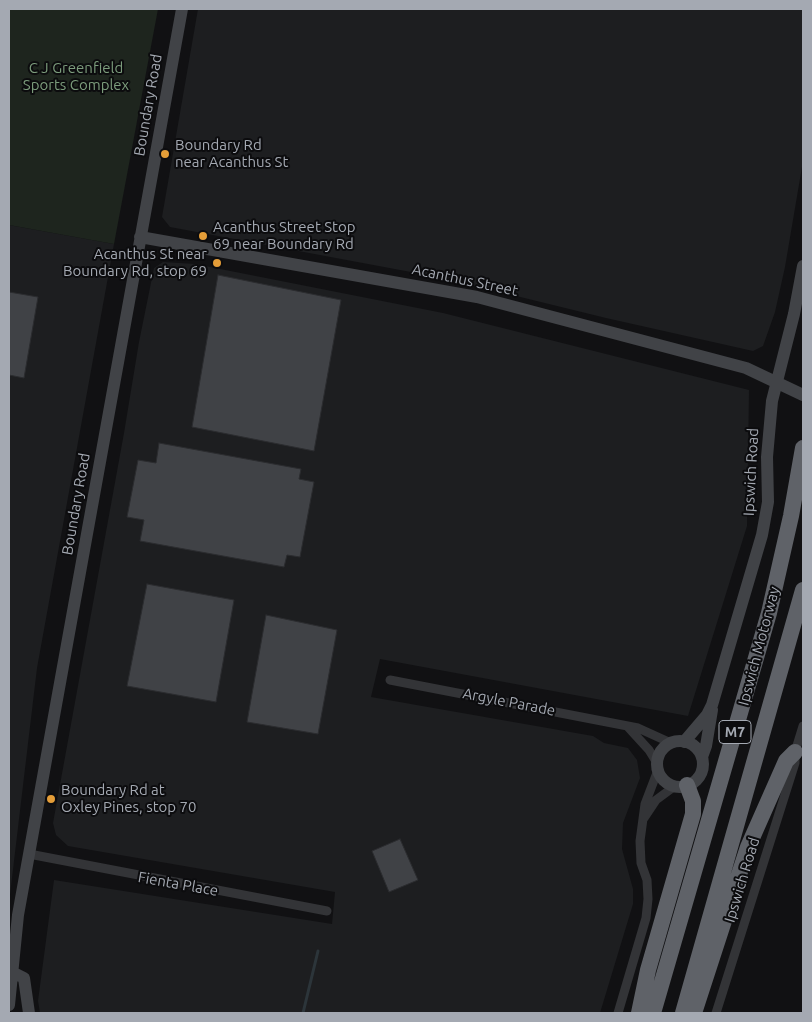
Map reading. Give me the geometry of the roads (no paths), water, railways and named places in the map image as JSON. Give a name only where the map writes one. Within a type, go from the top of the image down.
[{"type":"highway","name":"Ipswich Motorway","points":[[653,1013],[768,613],[791,516],[803,448]]},
{"type":"highway","name":"Ipswich Motorway","points":[[683,1013],[803,590]]},
{"type":"highway","points":[[694,1013],[748,847],[786,761],[795,752]]},
{"type":"highway","points":[[639,1013],[648,970],[692,814],[694,801],[681,786]]},
{"type":"street","name":"Boundary Road","points":[[9,1005],[18,915],[182,9]]},
{"type":"street","name":"Acanthus Street","points":[[140,237],[477,297],[746,368],[776,380],[802,394]]},
{"type":"street","name":"Ipswich Road","points":[[702,756],[706,746],[712,705],[766,519],[768,431],[776,380],[794,314],[803,266]]},
{"type":"street","name":"Argyle Parade","points":[[390,680],[461,692],[638,728],[671,743]]},
{"type":"street","name":"Ipswich Road","points":[[684,742],[707,715],[712,705]]},
{"type":"street","name":"Ipswich Road","points":[[716,1013],[795,763],[795,752],[803,726]]},
{"type":"street","points":[[628,727],[649,750],[664,780],[681,786]]},
{"type":"street","points":[[618,1013],[646,918],[648,899],[640,841],[645,804],[658,767],[661,751],[671,743],[684,742],[695,747],[702,756],[702,770],[698,777],[656,800],[643,821]]},
{"type":"street","name":"Fienta Place","points":[[29,854],[327,911]]},
{"type":"street","points":[[12,972],[24,978],[29,1013]]},
{"type":"waterway","points":[[303,1013],[318,951]]},
{"type":"place","name":"Boundary Rd near Acanthus St","points":[[165,154]]},
{"type":"place","name":"Acanthus Street Stop 69 near Boundary Rd","points":[[203,236]]},
{"type":"place","name":"Acanthus St near Boundary Rd, stop 69","points":[[217,263]]},
{"type":"place","name":"Boundary Rd at Oxley Pines, stop 70","points":[[51,799]]},
{"type":"park label","name":"C J Greenfield Sports Complex","points":[[76,76]]}]
